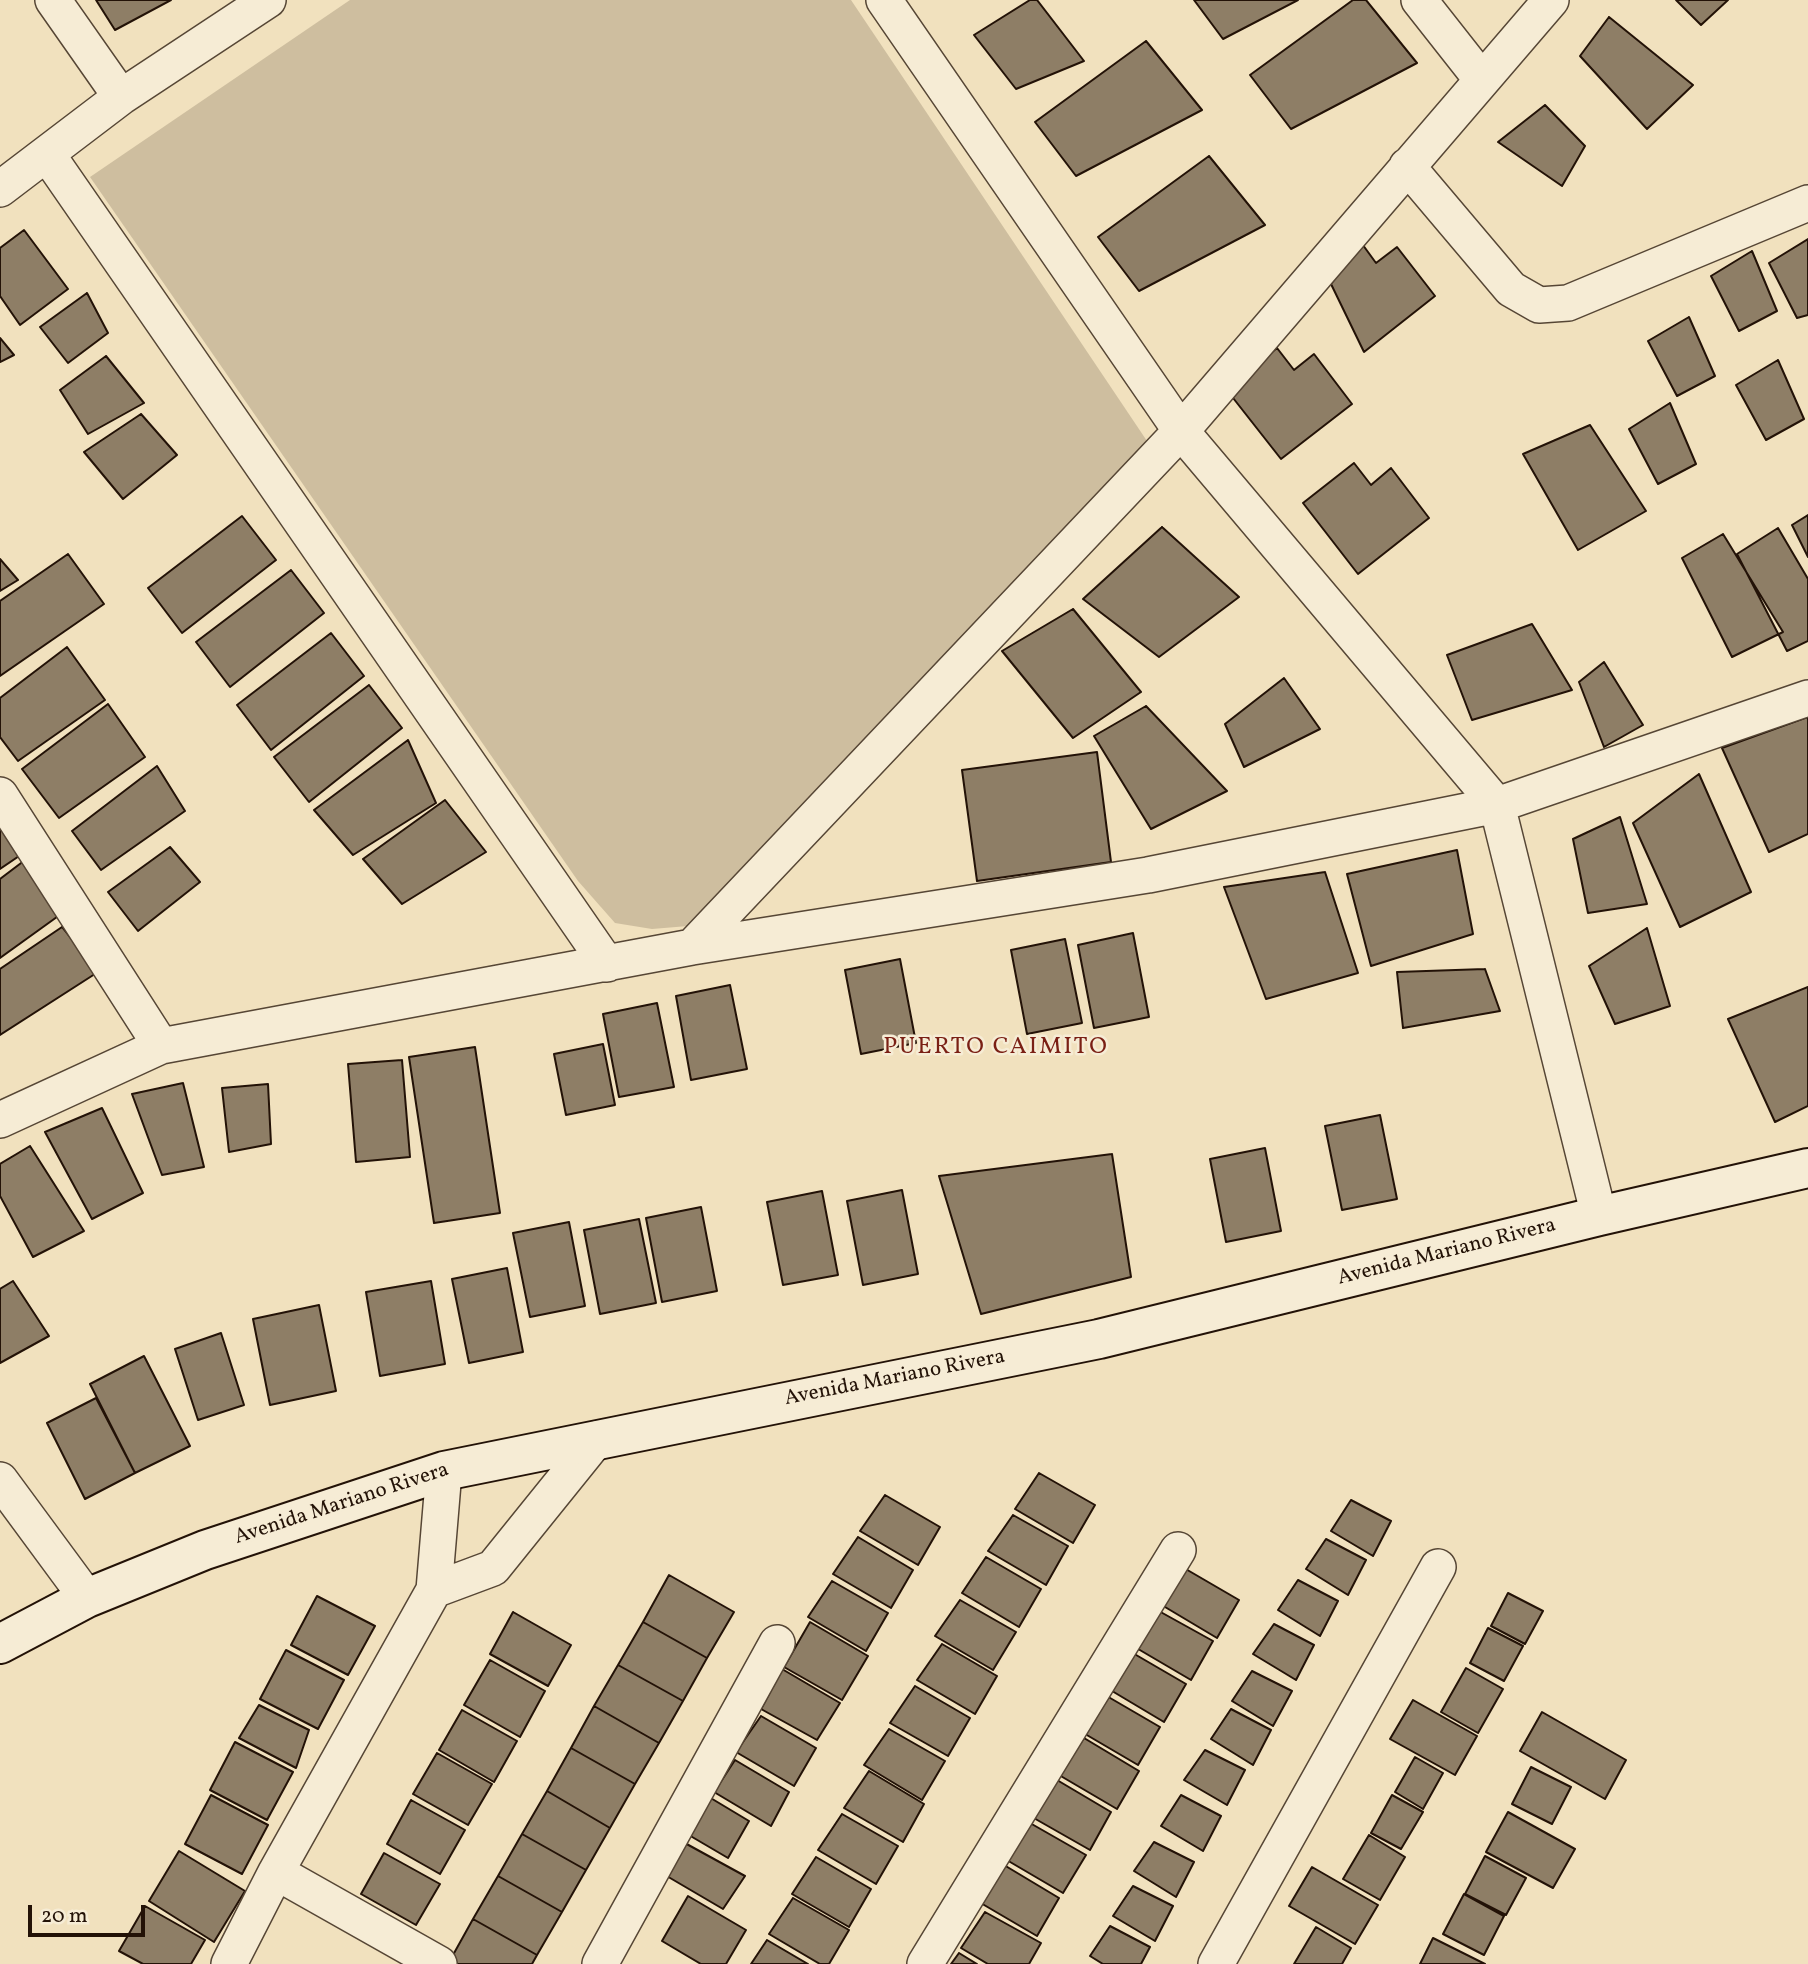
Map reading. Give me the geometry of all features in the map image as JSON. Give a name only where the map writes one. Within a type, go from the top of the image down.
[{"type":"main road","name":"Avenida Mariano Rivera","points":[[0,1644],[87,1598],[205,1550],[444,1471],[1099,1339],[1599,1216],[1808,1168]]},
{"type":"street","points":[[53,0],[121,97]]},
{"type":"street","points":[[0,189],[121,97],[268,0]]},
{"type":"street","points":[[884,0],[1181,431],[1497,805],[1599,1216]]},
{"type":"street","points":[[1419,0],[1482,80]]},
{"type":"street","points":[[692,947],[1181,431],[1551,0]]},
{"type":"street","points":[[47,154],[607,964]]},
{"type":"street","points":[[1406,166],[1511,289],[1539,305],[1568,303],[1808,203]]},
{"type":"street","points":[[0,1120],[161,1046],[692,947],[1148,876],[1497,805],[1808,698]]},
{"type":"street","points":[[0,795],[161,1046]]},
{"type":"street","points":[[434,1590],[493,1567],[597,1439]]},
{"type":"street","points":[[229,1964],[276,1872],[434,1590],[444,1471]]},
{"type":"street","points":[[0,1480],[87,1598]]},
{"type":"street","points":[[925,1964],[1178,1550]]},
{"type":"street","points":[[1216,1964],[1438,1567]]},
{"type":"street","points":[[600,1964],[777,1643]]},
{"type":"street","points":[[276,1872],[439,1964]]},
{"type":"shaded area","points":[[350,0],[851,0],[1147,441],[1152,465],[700,925],[652,929],[615,923],[578,881],[90,177]]},
{"type":"building","points":[[96,0],[171,0],[115,30]]},
{"type":"building","points":[[1030,0],[1037,0],[1084,61],[1016,89],[974,35]]},
{"type":"building","points":[[1194,0],[1298,0],[1223,39]]},
{"type":"building","points":[[1353,0],[1366,0],[1417,63],[1291,129],[1250,75]]},
{"type":"building","points":[[1676,0],[1728,0],[1701,25]]},
{"type":"building","points":[[1609,17],[1693,85],[1647,129],[1580,56]]},
{"type":"building","points":[[1146,41],[1202,110],[1076,176],[1035,122]]},
{"type":"building","points":[[1545,105],[1585,146],[1562,186],[1498,142]]},
{"type":"building","points":[[1209,156],[1265,225],[1139,291],[1098,237]]},
{"type":"building","points":[[24,230],[68,289],[20,325],[0,296],[0,248]]},
{"type":"building","points":[[1808,239],[1808,315],[1797,318],[1769,263]]},
{"type":"building","points":[[1360,241],[1376,263],[1397,247],[1435,296],[1364,352],[1331,284]]},
{"type":"building","points":[[1752,251],[1777,311],[1739,331],[1711,276]]},
{"type":"building","points":[[87,293],[108,333],[68,363],[40,327]]},
{"type":"building","points":[[1689,317],[1715,376],[1677,396],[1648,341]]},
{"type":"building","points":[[0,338],[14,355],[0,362]]},
{"type":"building","points":[[1277,348],[1294,370],[1314,354],[1352,404],[1281,459],[1226,389]]},
{"type":"building","points":[[106,356],[144,403],[88,434],[60,390]]},
{"type":"building","points":[[1778,360],[1804,419],[1766,440],[1736,385]]},
{"type":"building","points":[[1670,403],[1696,464],[1658,484],[1629,429]]},
{"type":"building","points":[[141,414],[177,455],[123,499],[84,452]]},
{"type":"building","points":[[1590,425],[1646,511],[1578,550],[1523,454]]},
{"type":"building","points":[[1354,463],[1371,485],[1391,468],[1429,518],[1358,574],[1303,503]]},
{"type":"building","points":[[1808,515],[1808,557],[1792,525]]},
{"type":"building","points":[[242,516],[276,560],[182,633],[148,588]]},
{"type":"building","points":[[1162,527],[1239,597],[1159,657],[1083,599]]},
{"type":"building","points":[[1778,528],[1808,579],[1808,641],[1787,651],[1737,554]]},
{"type":"building","points":[[1723,534],[1783,632],[1732,657],[1682,558]]},
{"type":"building","points":[[68,554],[104,604],[0,676],[0,601]]},
{"type":"building","points":[[0,559],[18,580],[0,591]]},
{"type":"building","points":[[291,570],[324,613],[230,687],[196,642]]},
{"type":"building","points":[[1073,609],[1141,692],[1073,738],[1002,651]]},
{"type":"building","points":[[1532,624],[1572,690],[1472,720],[1447,655]]},
{"type":"building","points":[[331,633],[364,676],[271,750],[237,705]]},
{"type":"building","points":[[67,647],[105,700],[18,761],[0,737],[0,698]]},
{"type":"building","points":[[1604,662],[1643,725],[1604,747],[1579,682]]},
{"type":"building","points":[[1284,678],[1320,729],[1244,767],[1225,724]]},
{"type":"building","points":[[369,685],[402,728],[309,802],[274,757]]},
{"type":"building","points":[[108,704],[145,757],[59,818],[22,769]]},
{"type":"building","points":[[1146,706],[1227,791],[1151,829],[1094,736]]},
{"type":"building","points":[[1808,717],[1808,834],[1769,852],[1722,748]]},
{"type":"building","points":[[408,740],[436,803],[353,855],[314,810]]},
{"type":"building","points":[[1097,752],[1111,862],[977,881],[962,770]]},
{"type":"building","points":[[157,766],[185,811],[101,870],[72,831]]},
{"type":"building","points":[[1699,774],[1751,892],[1680,927],[1633,823]]},
{"type":"building","points":[[445,800],[486,852],[402,904],[363,859]]},
{"type":"building","points":[[0,811],[28,850],[0,869]]},
{"type":"building","points":[[1620,817],[1647,904],[1588,913],[1573,839]]},
{"type":"building","points":[[170,847],[200,882],[138,931],[108,892]]},
{"type":"building","points":[[1457,850],[1473,934],[1371,966],[1347,874]]},
{"type":"building","points":[[29,857],[68,909],[0,958],[0,879]]},
{"type":"building","points":[[1325,872],[1358,973],[1266,999],[1224,887]]},
{"type":"building","points":[[62,927],[98,972],[0,1035],[0,969]]},
{"type":"building","points":[[1647,928],[1670,1006],[1615,1024],[1589,966]]},
{"type":"building","points":[[1133,933],[1149,1017],[1094,1028],[1078,945]]},
{"type":"building","points":[[1065,939],[1082,1023],[1027,1034],[1011,950]]},
{"type":"building","points":[[900,959],[916,1043],[861,1054],[845,970]]},
{"type":"building","points":[[1485,969],[1500,1011],[1403,1028],[1397,972]]},
{"type":"building","points":[[730,985],[747,1069],[691,1080],[676,996]]},
{"type":"building","points":[[1808,987],[1808,1106],[1775,1122],[1728,1019]]},
{"type":"building","points":[[657,1003],[674,1087],[619,1097],[603,1014]]},
{"type":"building","points":[[603,1044],[615,1105],[566,1115],[554,1054]]},
{"type":"building","points":[[475,1047],[500,1213],[434,1223],[409,1057]]},
{"type":"building","points":[[402,1060],[410,1157],[356,1162],[348,1064]]},
{"type":"building","points":[[183,1083],[204,1167],[162,1175],[132,1094]]},
{"type":"building","points":[[268,1084],[271,1144],[229,1152],[222,1088]]},
{"type":"building","points":[[102,1108],[143,1193],[92,1219],[45,1132]]},
{"type":"building","points":[[1380,1115],[1397,1199],[1342,1210],[1325,1126]]},
{"type":"building","points":[[30,1146],[84,1231],[33,1257],[0,1196],[0,1164]]},
{"type":"building","points":[[1265,1148],[1281,1231],[1226,1242],[1210,1159]]},
{"type":"building","points":[[1112,1154],[1131,1277],[981,1314],[939,1176]]},
{"type":"building","points":[[902,1190],[918,1274],[863,1285],[847,1201]]},
{"type":"building","points":[[822,1191],[838,1275],[783,1285],[767,1202]]},
{"type":"building","points":[[701,1207],[717,1291],[662,1302],[646,1218]]},
{"type":"building","points":[[639,1219],[656,1303],[600,1314],[584,1230]]},
{"type":"building","points":[[569,1222],[585,1306],[530,1317],[513,1233]]},
{"type":"building","points":[[507,1268],[523,1352],[469,1363],[452,1279]]},
{"type":"building","points":[[13,1281],[49,1336],[0,1363],[0,1289]]},
{"type":"building","points":[[431,1281],[445,1364],[380,1376],[366,1292]]},
{"type":"building","points":[[319,1305],[336,1391],[270,1405],[253,1319]]},
{"type":"building","points":[[221,1333],[244,1405],[198,1420],[175,1349]]},
{"type":"building","points":[[144,1356],[190,1446],[135,1473],[90,1384]]},
{"type":"building","points":[[96,1398],[135,1473],[85,1499],[47,1423]]},
{"type":"building","points":[[1039,1473],[1095,1505],[1073,1543],[1015,1509]]},
{"type":"building","points":[[885,1495],[940,1527],[918,1565],[860,1531]]},
{"type":"building","points":[[1351,1500],[1391,1521],[1373,1556],[1331,1531]]},
{"type":"building","points":[[1013,1515],[1068,1546],[1046,1585],[988,1551]]},
{"type":"building","points":[[858,1537],[913,1570],[891,1608],[833,1574]]},
{"type":"building","points":[[1326,1539],[1366,1560],[1348,1595],[1306,1569]]},
{"type":"building","points":[[986,1557],[1041,1589],[1019,1627],[962,1593]]},
{"type":"building","points":[[1184,1568],[1239,1600],[1217,1638],[1160,1604]]},
{"type":"building","points":[[669,1575],[734,1612],[707,1658],[643,1622]]},
{"type":"building","points":[[1298,1580],[1338,1601],[1320,1636],[1278,1610]]},
{"type":"building","points":[[832,1581],[888,1613],[866,1651],[808,1617]]},
{"type":"building","points":[[1508,1593],[1543,1611],[1525,1644],[1491,1626]]},
{"type":"building","points":[[317,1596],[375,1626],[348,1675],[291,1645]]},
{"type":"building","points":[[960,1600],[1016,1632],[993,1670],[935,1636]]},
{"type":"building","points":[[1157,1610],[1213,1641],[1191,1680],[1133,1646]]},
{"type":"building","points":[[513,1612],[571,1645],[548,1686],[490,1654]]},
{"type":"building","points":[[643,1622],[707,1658],[683,1701],[618,1665]]},
{"type":"building","points":[[810,1622],[868,1656],[842,1700],[784,1667]]},
{"type":"building","points":[[1274,1624],[1314,1645],[1296,1680],[1253,1654]]},
{"type":"building","points":[[1488,1628],[1523,1646],[1504,1681],[1470,1663]]},
{"type":"building","points":[[942,1644],[997,1676],[975,1714],[917,1680]]},
{"type":"building","points":[[286,1650],[344,1680],[318,1729],[260,1699]]},
{"type":"building","points":[[1131,1652],[1186,1684],[1164,1722],[1107,1688]]},
{"type":"building","points":[[490,1660],[545,1691],[520,1737],[464,1705]]},
{"type":"building","points":[[618,1665],[683,1701],[659,1743],[594,1706]]},
{"type":"building","points":[[1466,1668],[1503,1689],[1478,1733],[1441,1712]]},
{"type":"building","points":[[782,1669],[840,1703],[817,1740],[761,1709]]},
{"type":"building","points":[[1252,1671],[1292,1691],[1273,1726],[1232,1701]]},
{"type":"building","points":[[915,1686],[970,1718],[948,1756],[890,1723]]},
{"type":"building","points":[[1105,1695],[1160,1727],[1138,1765],[1080,1731]]},
{"type":"building","points":[[1413,1700],[1477,1736],[1455,1775],[1390,1739]]},
{"type":"building","points":[[259,1705],[309,1730],[296,1768],[239,1738]]},
{"type":"building","points":[[594,1706],[659,1743],[635,1784],[571,1748]]},
{"type":"building","points":[[1231,1709],[1271,1730],[1253,1765],[1211,1739]]},
{"type":"building","points":[[462,1710],[517,1741],[494,1782],[439,1750]]},
{"type":"building","points":[[1542,1712],[1626,1760],[1605,1799],[1520,1751]]},
{"type":"building","points":[[761,1716],[816,1748],[794,1786],[736,1752]]},
{"type":"building","points":[[889,1729],[945,1761],[922,1800],[864,1765]]},
{"type":"building","points":[[1084,1738],[1139,1771],[1117,1809],[1059,1775]]},
{"type":"building","points":[[235,1742],[293,1772],[267,1820],[210,1790]]},
{"type":"building","points":[[571,1748],[635,1784],[610,1828],[547,1791]]},
{"type":"building","points":[[1205,1750],[1245,1770],[1227,1805],[1184,1780]]},
{"type":"building","points":[[437,1753],[492,1784],[468,1825],[413,1794]]},
{"type":"building","points":[[1415,1757],[1443,1773],[1423,1809],[1395,1792]]},
{"type":"building","points":[[735,1760],[789,1792],[771,1826],[714,1792]]},
{"type":"building","points":[[1531,1767],[1571,1787],[1552,1824],[1512,1804]]},
{"type":"building","points":[[869,1771],[924,1804],[903,1842],[844,1808]]},
{"type":"building","points":[[1057,1780],[1111,1812],[1090,1850],[1032,1817]]},
{"type":"building","points":[[694,1788],[749,1821],[728,1858],[670,1824]]},
{"type":"building","points":[[547,1791],[610,1828],[586,1870],[522,1834]]},
{"type":"building","points":[[211,1795],[268,1825],[242,1874],[185,1844]]},
{"type":"building","points":[[1181,1795],[1221,1816],[1203,1851],[1161,1826]]},
{"type":"building","points":[[1392,1795],[1423,1812],[1401,1849],[1371,1833]]},
{"type":"building","points":[[411,1800],[465,1830],[440,1874],[387,1844]]},
{"type":"building","points":[[1508,1812],[1575,1849],[1553,1888],[1486,1852]]},
{"type":"building","points":[[842,1814],[898,1846],[876,1884],[818,1850]]},
{"type":"building","points":[[1030,1823],[1086,1855],[1063,1893],[1005,1859]]},
{"type":"building","points":[[522,1834],[586,1870],[562,1912],[498,1876]]},
{"type":"building","points":[[1369,1835],[1405,1857],[1380,1900],[1343,1879]]},
{"type":"building","points":[[683,1842],[745,1876],[723,1909],[665,1875]]},
{"type":"building","points":[[1154,1842],[1194,1862],[1176,1897],[1134,1871]]},
{"type":"building","points":[[179,1851],[245,1891],[214,1942],[149,1901]]},
{"type":"building","points":[[384,1853],[440,1884],[416,1925],[361,1894]]},
{"type":"building","points":[[1485,1856],[1526,1878],[1506,1915],[1465,1894]]},
{"type":"building","points":[[816,1857],[871,1889],[849,1927],[792,1894]]},
{"type":"building","points":[[1004,1865],[1059,1898],[1037,1936],[979,1902]]},
{"type":"building","points":[[1312,1867],[1378,1905],[1355,1944],[1289,1906]]},
{"type":"building","points":[[498,1876],[562,1912],[537,1955],[473,1919]]},
{"type":"building","points":[[1133,1886],[1173,1906],[1155,1941],[1113,1916]]},
{"type":"building","points":[[1464,1894],[1504,1916],[1484,1955],[1443,1934]]},
{"type":"building","points":[[688,1896],[746,1930],[726,1964],[701,1964],[662,1941]]},
{"type":"building","points":[[793,1898],[849,1930],[829,1964],[820,1964],[769,1934]]},
{"type":"building","points":[[145,1906],[205,1940],[191,1964],[143,1964],[119,1951]]},
{"type":"building","points":[[985,1912],[1041,1943],[1029,1964],[988,1964],[961,1948]]},
{"type":"building","points":[[473,1919],[537,1955],[532,1964],[448,1964]]},
{"type":"building","points":[[1110,1926],[1150,1947],[1141,1964],[1103,1964],[1090,1956]]},
{"type":"building","points":[[1316,1927],[1351,1948],[1342,1964],[1294,1964]]},
{"type":"building","points":[[1433,1938],[1485,1964],[1420,1964]]},
{"type":"building","points":[[767,1940],[808,1964],[751,1964]]},
{"type":"building","points":[[959,1953],[977,1964],[951,1964]]},
{"type":"district","name":"PUERTO CAIMITO","points":[[996,1049]]}]
